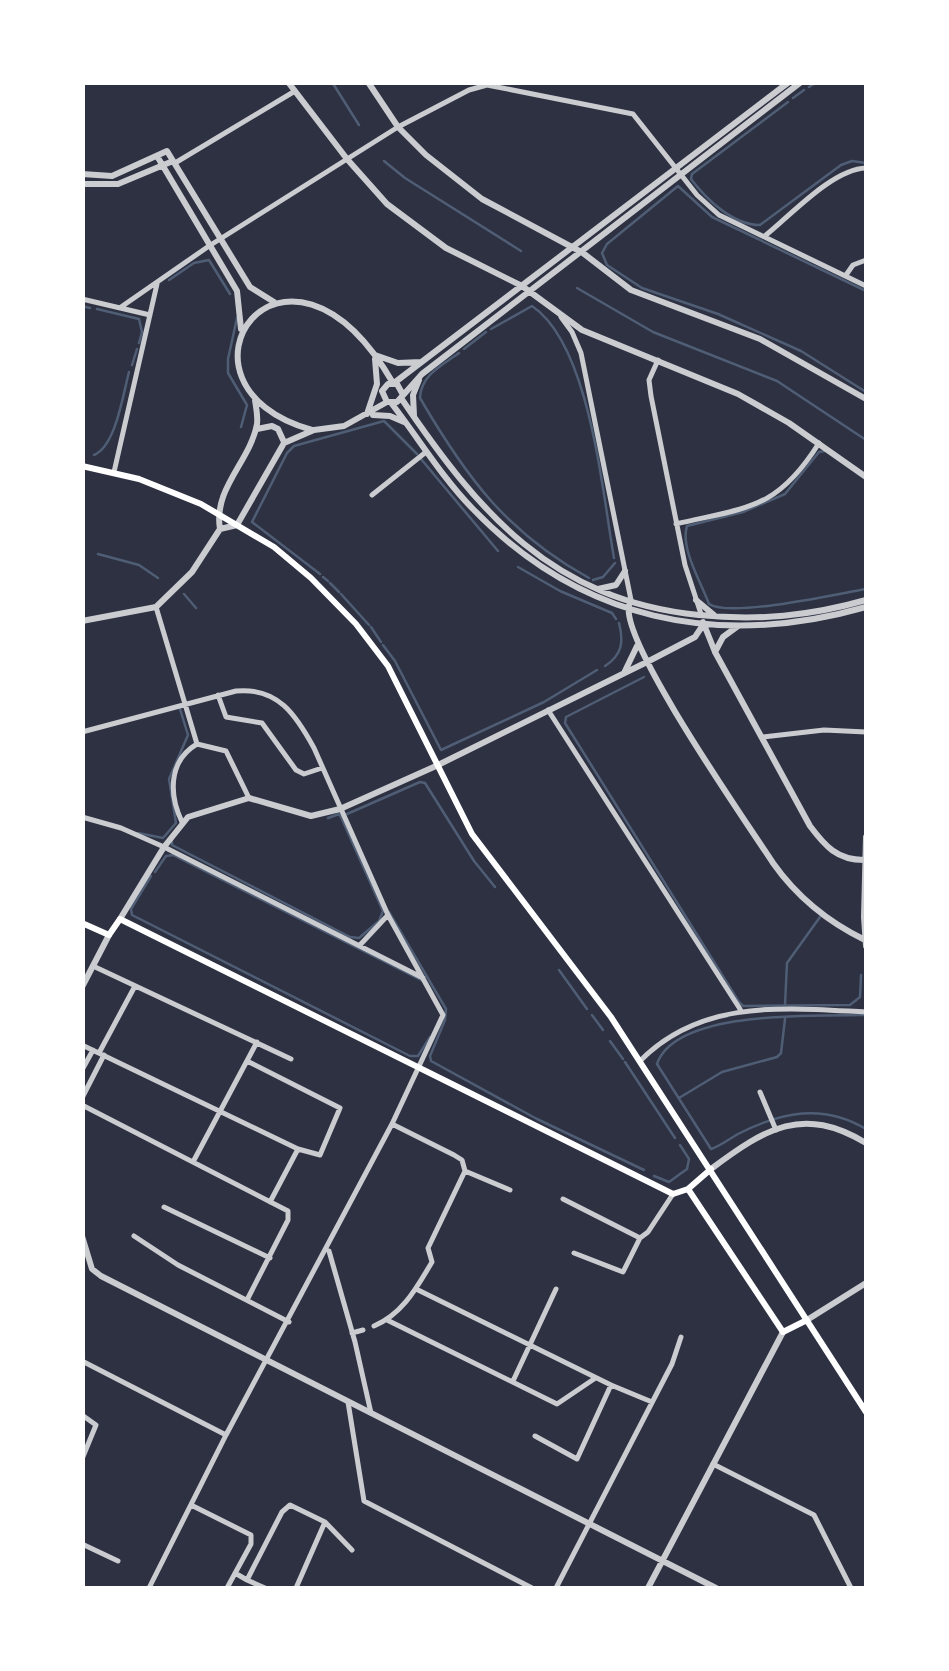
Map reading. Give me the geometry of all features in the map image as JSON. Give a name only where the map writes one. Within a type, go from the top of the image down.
[{"type":"main road","points":[[82,466],[157,485],[237,525],[292,561],[356,624],[388,666],[482,849],[601,1002],[866,1408]]},
{"type":"main road","points":[[82,922],[108,935],[120,919],[673,1194],[688,1189],[710,1169]]},
{"type":"main road","points":[[688,1189],[783,1332],[807,1320]]},
{"type":"street","points":[[288,82],[387,204],[446,248],[531,292],[572,332],[582,352],[625,571],[628,620],[647,662],[786,881],[818,912],[866,943]]},
{"type":"street","points":[[368,82],[398,128],[438,166],[482,199],[583,253],[631,290],[760,339],[866,399]]},
{"type":"street","points":[[751,116],[789,82]]},
{"type":"street","points":[[802,82],[382,391],[471,507],[514,548],[590,596],[704,624],[739,626],[790,624],[866,604]]},
{"type":"street","points":[[121,307],[209,246],[398,128],[477,86],[633,114],[697,195],[719,215],[866,286]]},
{"type":"street","points":[[82,184],[118,184],[174,162],[295,92]]},
{"type":"street","points":[[82,174],[112,176],[167,151],[254,292],[276,302],[312,304],[329,310],[401,389],[401,396],[450,470],[478,500],[530,549],[592,589],[630,606],[666,612],[770,619],[832,613]]},
{"type":"street","points":[[156,156],[240,299],[238,368],[255,398],[280,418],[314,430]]},
{"type":"street","points":[[766,235],[844,173],[866,168]]},
{"type":"street","points":[[82,620],[156,607],[192,572],[220,530],[237,525],[284,443],[314,430],[344,426],[401,396],[422,374],[583,253],[680,170]]},
{"type":"street","points":[[846,275],[854,265],[866,260]]},
{"type":"street","points":[[114,472],[156,284]]},
{"type":"street","points":[[240,299],[248,300],[254,292]]},
{"type":"street","points":[[82,299],[150,315]]},
{"type":"street","points":[[241,335],[250,318],[276,302]]},
{"type":"street","points":[[561,318],[738,394],[820,443],[866,477]]},
{"type":"street","points":[[374,356],[398,363],[422,362]]},
{"type":"street","points":[[367,416],[377,384],[374,356]]},
{"type":"street","points":[[658,360],[648,380],[676,524],[704,624],[796,803],[826,846],[847,860],[864,860]]},
{"type":"street","points":[[414,417],[414,395],[422,374]]},
{"type":"street","points":[[220,530],[217,514],[256,429],[255,398]]},
{"type":"street","points":[[367,416],[388,415],[408,425]]},
{"type":"street","points":[[256,429],[272,426],[284,443]]},
{"type":"street","points":[[676,524],[768,499],[796,478],[820,443]]},
{"type":"street","points":[[372,496],[426,452]]},
{"type":"street","points":[[471,507],[478,500]]},
{"type":"street","points":[[592,589],[612,587],[625,571]]},
{"type":"street","points":[[696,600],[708,612],[726,618]]},
{"type":"street","points":[[156,607],[197,744]]},
{"type":"street","points":[[120,919],[182,822],[197,813],[249,798],[311,816],[340,808],[436,766],[647,662],[694,638],[704,624]]},
{"type":"street","points":[[716,652],[723,637],[739,626]]},
{"type":"street","points":[[624,672],[638,643]]},
{"type":"street","points":[[82,732],[248,690],[280,701],[300,722],[388,915],[444,1015],[328,1249],[226,1435],[149,1588]]},
{"type":"street","points":[[218,695],[226,717],[262,724],[296,770],[304,774],[323,768]]},
{"type":"street","points":[[548,710],[740,1009]]},
{"type":"street","points":[[762,737],[824,730],[866,732]]},
{"type":"street","points":[[197,744],[226,750],[249,798]]},
{"type":"street","points":[[182,822],[173,799],[172,782],[180,761],[197,744]]},
{"type":"street","points":[[82,817],[121,828],[164,847],[425,979]]},
{"type":"street","points":[[866,837],[866,943]]},
{"type":"street","points":[[360,945],[388,915]]},
{"type":"street","points":[[82,987],[108,935]]},
{"type":"street","points":[[93,966],[291,1059]]},
{"type":"street","points":[[135,986],[99,1052],[82,1101],[288,1211],[290,1215],[247,1300]]},
{"type":"street","points":[[640,1061],[670,1036],[740,1009],[866,1012]]},
{"type":"street","points":[[193,1162],[258,1042]]},
{"type":"street","points":[[82,1045],[298,1149],[320,1155],[340,1108],[247,1061]]},
{"type":"street","points":[[82,1070],[99,1052]]},
{"type":"street","points":[[760,1092],[776,1130]]},
{"type":"street","points":[[710,1169],[776,1130],[802,1122],[830,1124],[866,1143]]},
{"type":"street","points":[[374,1326],[388,1320],[416,1289],[432,1262],[428,1248],[465,1171],[462,1160],[392,1124]]},
{"type":"street","points":[[270,1202],[298,1149]]},
{"type":"street","points":[[465,1171],[510,1190]]},
{"type":"street","points":[[574,1253],[623,1272],[640,1238],[673,1194]]},
{"type":"street","points":[[563,1198],[640,1238]]},
{"type":"street","points":[[164,1207],[270,1258]]},
{"type":"street","points":[[82,1236],[95,1273],[662,1560],[698,1585],[716,1588]]},
{"type":"street","points":[[134,1236],[178,1265],[289,1322]]},
{"type":"street","points":[[328,1249],[370,1413]]},
{"type":"street","points":[[807,1320],[866,1283]]},
{"type":"street","points":[[513,1382],[556,1288]]},
{"type":"street","points":[[416,1289],[594,1379],[652,1402]]},
{"type":"street","points":[[388,1320],[557,1404],[594,1379]]},
{"type":"street","points":[[352,1333],[363,1330]]},
{"type":"street","points":[[648,1588],[783,1332]]},
{"type":"street","points":[[556,1588],[672,1364],[681,1338]]},
{"type":"street","points":[[82,1361],[226,1435]]},
{"type":"street","points":[[535,1436],[577,1459],[611,1385]]},
{"type":"street","points":[[348,1402],[364,1502],[532,1588]]},
{"type":"street","points":[[82,1414],[96,1425],[82,1459]]},
{"type":"street","points":[[713,1464],[814,1514],[852,1588]]},
{"type":"street","points":[[191,1504],[251,1535],[251,1544],[227,1588]]},
{"type":"street","points":[[247,1580],[285,1508],[293,1506],[325,1522],[352,1550]]},
{"type":"street","points":[[296,1588],[325,1522]]},
{"type":"street","points":[[83,1544],[118,1561]]},
{"type":"street","points":[[234,1573],[264,1588]]},
{"type":"waterway","points":[[332,82],[359,125]]},
{"type":"waterway","points":[[809,87],[817,82]]},
{"type":"waterway","points":[[793,98],[804,90]]},
{"type":"waterway","points":[[788,102],[692,174],[697,187],[721,210],[740,221],[760,225],[841,165],[852,161],[866,163]]},
{"type":"waterway","points":[[384,161],[521,251]]},
{"type":"waterway","points":[[866,291],[712,217],[678,186],[607,244],[602,253],[607,265],[642,288],[718,314],[801,351],[866,392]]},
{"type":"waterway","points":[[169,280],[194,263],[209,260],[230,294]]},
{"type":"waterway","points":[[577,288],[653,332],[777,381],[866,440]]},
{"type":"waterway","points":[[82,306],[90,308]]},
{"type":"waterway","points":[[491,329],[532,306],[552,325],[568,352],[590,422],[614,558]]},
{"type":"waterway","points":[[97,309],[139,319],[139,343]]},
{"type":"waterway","points":[[237,318],[228,373],[247,405],[241,427]]},
{"type":"waterway","points":[[464,349],[486,332]]},
{"type":"waterway","points":[[132,365],[137,349]]},
{"type":"waterway","points":[[459,353],[428,377],[420,398],[454,453],[491,501],[534,542],[589,578]]},
{"type":"waterway","points":[[94,455],[102,450],[113,431],[129,372]]},
{"type":"waterway","points":[[320,574],[252,522],[287,453],[294,446],[384,421],[417,454]]},
{"type":"waterway","points":[[825,451],[819,452],[785,494],[743,512],[687,526],[689,555],[709,604],[721,608],[760,607],[866,589]]},
{"type":"waterway","points":[[421,459],[498,551]]},
{"type":"waterway","points":[[98,554],[139,565],[158,578]]},
{"type":"waterway","points":[[593,580],[603,577],[615,563]]},
{"type":"waterway","points":[[518,567],[560,591],[612,613],[616,619]]},
{"type":"waterway","points":[[323,577],[328,581]]},
{"type":"waterway","points":[[330,583],[339,592]]},
{"type":"waterway","points":[[184,594],[196,608]]},
{"type":"waterway","points":[[341,594],[369,625]]},
{"type":"waterway","points":[[605,666],[620,648],[619,623]]},
{"type":"waterway","points":[[371,627],[381,642]]},
{"type":"waterway","points":[[383,645],[441,750],[544,702],[597,670]]},
{"type":"waterway","points":[[644,677],[566,717],[565,723],[739,1002],[743,1006],[850,1005],[860,997],[861,975]]},
{"type":"waterway","points":[[138,833],[163,838],[176,823],[169,779],[188,735],[180,709]]},
{"type":"waterway","points":[[347,814],[425,783],[495,887]]},
{"type":"waterway","points":[[172,841],[172,845],[350,937],[359,938],[379,921],[383,911],[341,817],[339,814],[328,818]]},
{"type":"waterway","points":[[155,872],[166,856],[173,855],[423,981]]},
{"type":"waterway","points":[[151,876],[131,909],[132,915],[410,1056],[418,1056],[430,1037]]},
{"type":"waterway","points":[[389,912],[446,1009],[431,1061],[537,1119],[644,1170]]},
{"type":"waterway","points":[[785,1005],[787,963],[820,917]]},
{"type":"waterway","points":[[559,970],[587,1009]]},
{"type":"waterway","points":[[592,1015],[603,1030]]},
{"type":"waterway","points":[[866,1015],[784,1016],[719,1025],[691,1033],[669,1046],[657,1064],[711,1149],[754,1126],[786,1116],[818,1113],[866,1129]]},
{"type":"waterway","points":[[679,1098],[722,1072],[777,1057],[781,1053],[785,1019]]},
{"type":"waterway","points":[[610,1041],[623,1059]]},
{"type":"waterway","points":[[625,1062],[675,1138]]},
{"type":"waterway","points":[[654,1176],[669,1182],[687,1169],[689,1159],[680,1145]]}]
